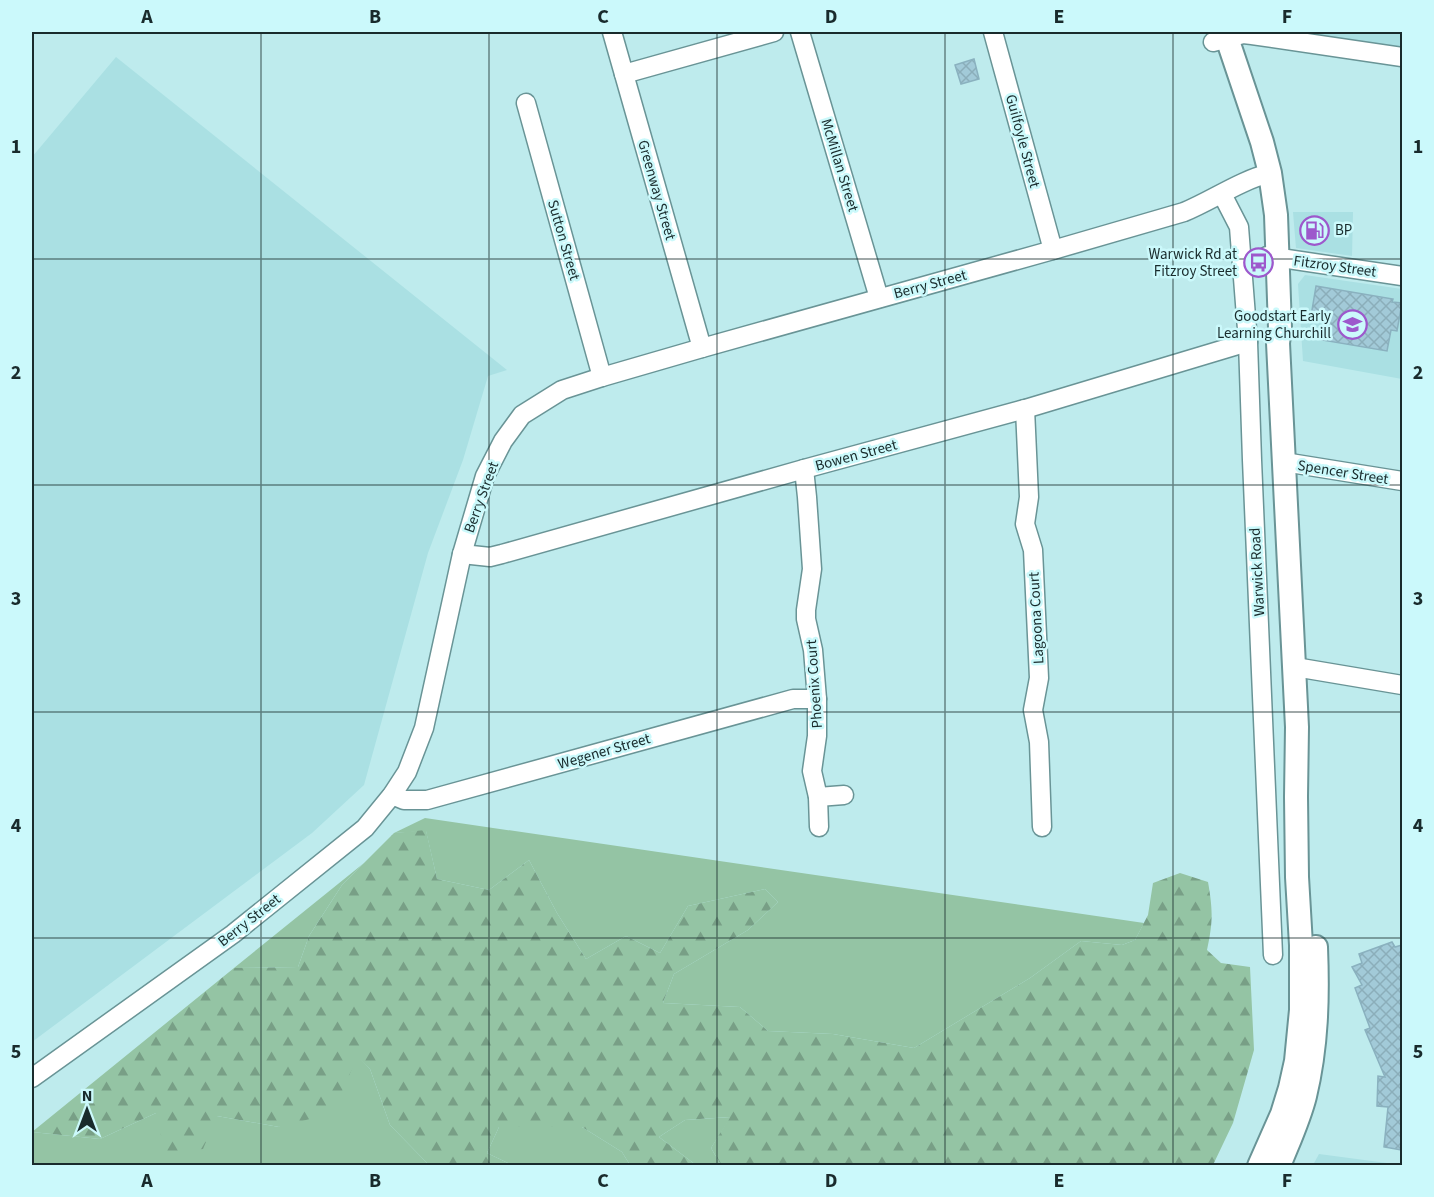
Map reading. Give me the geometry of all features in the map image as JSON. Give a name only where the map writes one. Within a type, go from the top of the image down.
[{"type":"main road","points":[[1219,36],[1236,87],[1262,142],[1263,175],[1276,215],[1273,257],[1273,331],[1278,343],[1297,727],[1300,1035],[1290,1088],[1282,1114],[1259,1166]]},
{"type":"main road","points":[[1279,1166],[1305,1098],[1317,1024],[1316,947],[1306,800],[1297,727]]},
{"type":"street","name":"Greenway Street","points":[[612,32],[702,348]]},
{"type":"street","points":[[624,74],[774,32]]},
{"type":"street","name":"McMillan Street","points":[[800,32],[879,298]]},
{"type":"street","name":"Guilfoyle Street","points":[[993,32],[1053,250]]},
{"type":"street","points":[[1219,36],[1252,35],[1402,57]]},
{"type":"street","name":"Sutton Street","points":[[526,103],[603,377]]},
{"type":"street","name":"Berry Street","points":[[32,1078],[233,934],[365,828],[392,795],[407,772],[424,728],[462,554],[485,476],[503,441],[522,416],[562,390],[702,348],[1184,212],[1263,175]]},
{"type":"street","name":"Warwick Road","points":[[1222,194],[1239,227],[1248,342],[1273,955]]},
{"type":"street","name":"Fitzroy Street","points":[[1273,257],[1402,276]]},
{"type":"street","name":"Bowen Street","points":[[462,554],[490,557],[502,554],[1026,409],[1248,342]]},
{"type":"street","name":"Lagoona Court","points":[[1026,409],[1029,497],[1025,524],[1033,550],[1040,678],[1033,710],[1039,742],[1042,827]]},
{"type":"street","name":"Spencer Street","points":[[1284,462],[1402,481]]},
{"type":"street","name":"Phoenix Court","points":[[804,469],[812,569],[806,619],[813,650],[817,699],[817,736],[812,771],[818,797],[819,827]]},
{"type":"street","points":[[1294,668],[1402,685]]},
{"type":"street","name":"Wegener Street","points":[[392,795],[404,800],[427,800],[793,699],[817,699]]},
{"type":"street","points":[[818,797],[844,795]]},
{"type":"shaded area","points":[[1295,32],[1402,32],[1402,47]]},
{"type":"shaded area","points":[[116,57],[507,370],[488,376],[463,460],[428,553],[364,785],[312,833],[32,1042],[32,157]]},
{"type":"shaded area","points":[[1293,212],[1353,212],[1352,256],[1296,248]]},
{"type":"shaded area","name":"Goodstart Early Learning Churchill","points":[[1305,275],[1402,289],[1402,379],[1303,361],[1298,284]]},
{"type":"shaded area","points":[[1319,1154],[1402,1165],[1313,1165]]},
{"type":"green space","points":[[425,818],[1144,923],[1135,940],[1122,945],[1081,941],[1030,978],[914,1048],[833,1034],[768,1031],[740,1007],[663,1003],[674,974],[748,930],[778,902],[765,889],[688,906],[660,953],[626,936],[586,959],[557,913],[529,860],[489,890],[437,879],[426,831],[394,833]]},
{"type":"green space","points":[[426,830],[437,879],[489,890],[529,860],[557,913],[586,959],[626,936],[660,953],[688,906],[765,889],[778,902],[748,930],[674,974],[663,1003],[740,1007],[768,1031],[833,1034],[914,1048],[1030,978],[1081,941],[1122,945],[1135,940],[1148,915],[1153,883],[1180,873],[1208,882],[1212,916],[1207,950],[1221,963],[1250,967],[1254,1050],[1233,1123],[1213,1165],[721,1165],[711,1148],[730,1117],[685,1120],[659,1137],[696,1165],[630,1165],[622,1152],[582,1127],[499,1127],[487,1153],[512,1165],[429,1165],[390,1125],[370,1069],[357,1057],[333,1113],[279,1127],[217,1116],[203,1149],[165,1153],[156,1113],[100,1139],[32,1132],[234,968],[298,967],[309,936],[342,885],[394,833]]},
{"type":"green space","points":[[364,863],[342,885],[309,936],[298,967],[234,968]]},
{"type":"green space","points":[[357,1056],[370,1069],[390,1125],[429,1165],[32,1165],[32,1132],[100,1139],[156,1113],[217,1116],[279,1127]]},
{"type":"green space","points":[[731,1117],[711,1148],[721,1165],[696,1165],[659,1137],[685,1120]]},
{"type":"green space","points":[[499,1127],[582,1127],[622,1152],[630,1165],[512,1165],[487,1153]]},
{"type":"building","points":[[974,59],[979,79],[961,84],[955,65]]},
{"type":"building","points":[[1316,286],[1393,299],[1392,302],[1402,303],[1397,331],[1391,330],[1387,351],[1322,340],[1326,318],[1311,316]]},
{"type":"building","points":[[1392,942],[1395,947],[1402,945],[1402,1150],[1384,1147],[1388,1107],[1377,1106],[1378,1076],[1385,1077],[1365,1030],[1370,1028],[1355,988],[1362,985],[1352,967],[1362,963],[1359,954]]},
{"type":"place","name":"BP","points":[[1314,230]]},
{"type":"place","name":"Warwick Rd at Fitzroy Street","points":[[1258,263]]},
{"type":"place","name":"Goodstart Early Learning Churchill","points":[[1352,325]]}]
